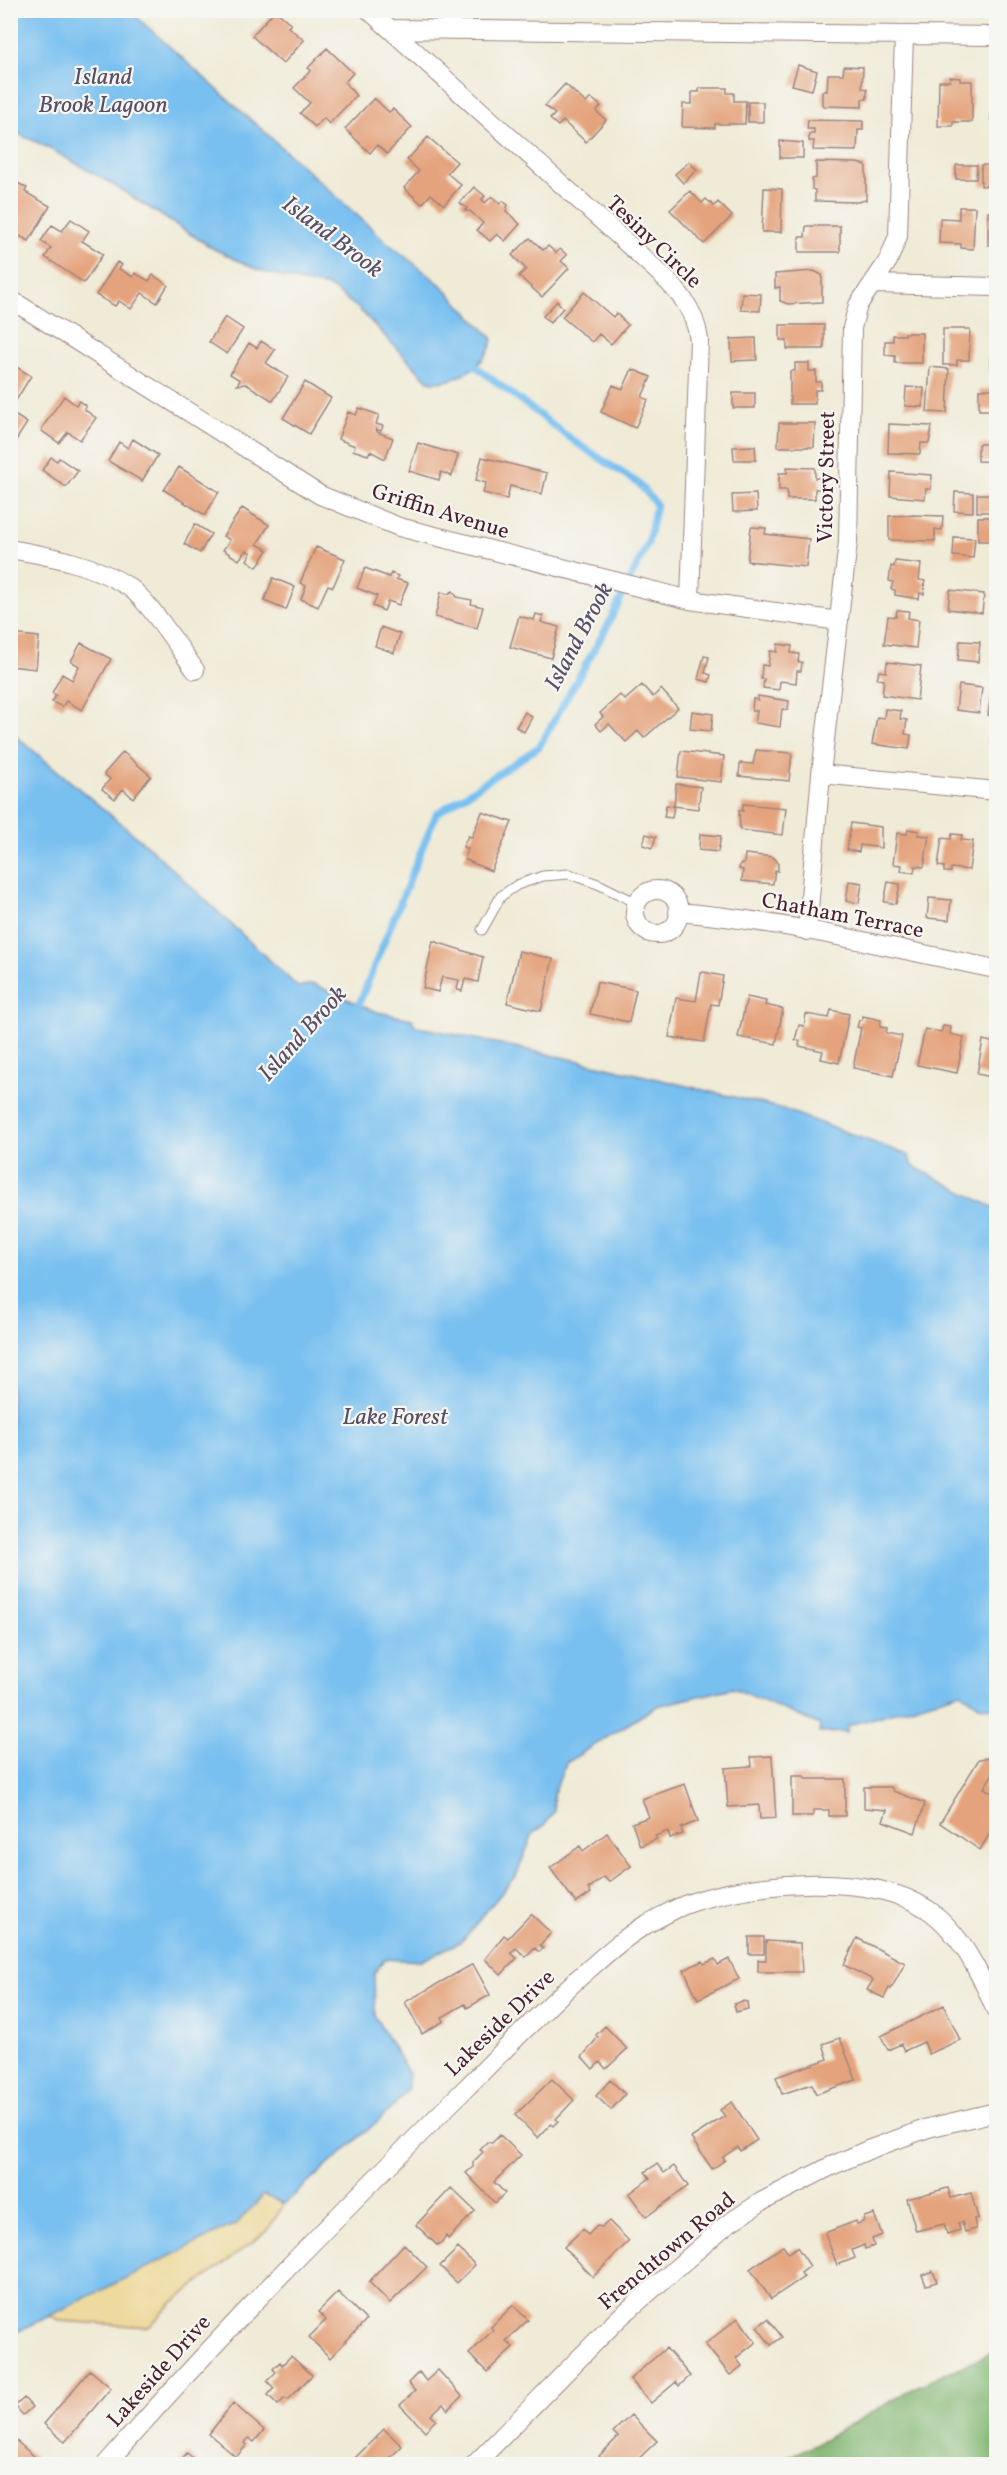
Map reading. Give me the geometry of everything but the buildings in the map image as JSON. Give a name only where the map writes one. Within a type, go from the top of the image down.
[{"type":"street","name":"Tesiny Circle","points":[[369,10],[653,267],[677,290],[689,306],[699,340],[690,600]]},
{"type":"street","points":[[392,29],[996,36]]},
{"type":"street","name":"Victory Street","points":[[807,931],[821,774],[848,542],[852,328],[858,305],[888,261],[898,236],[904,35]]},
{"type":"street","points":[[874,284],[996,287]]},
{"type":"street","name":"Griffin Avenue","points":[[10,299],[320,495],[399,527],[690,600],[839,621]]},
{"type":"street","points":[[10,549],[66,560],[99,572],[130,588],[195,670]]},
{"type":"street","points":[[821,774],[996,791]]},
{"type":"street","points":[[661,890],[674,898],[678,912],[671,928],[655,933],[644,929],[637,920],[637,903],[646,892],[661,890]]},
{"type":"street","name":"Chatham Terrace","points":[[678,912],[721,915],[996,969]]},
{"type":"street","name":"Lakeside Drive","points":[[106,2464],[215,2342],[318,2235],[554,2001],[620,1941],[646,1924],[687,1904],[723,1894],[794,1884],[865,1886],[910,1900],[928,1910],[942,1922],[962,1946],[996,2011]]},
{"type":"street","name":"Frenchtown Road","points":[[474,2464],[618,2319],[735,2219],[770,2197],[868,2150],[928,2128],[996,2112]]},
{"type":"lane","points":[[482,930],[501,896],[518,885],[543,876],[568,873],[598,884],[637,903]]},
{"type":"green space","points":[[996,2351],[996,2464],[771,2464],[820,2442],[918,2386]]},
{"type":"sand","points":[[264,2195],[284,2204],[267,2231],[172,2303],[149,2327],[60,2321],[49,2316],[237,2223]]},
{"type":"water","name":"Island Brook Lagoon","points":[[11,10],[130,11],[389,244],[440,284],[493,339],[484,357],[468,372],[458,377],[438,382],[428,381],[359,309],[330,287],[258,270],[214,249],[104,179],[43,145],[11,131]]},
{"type":"water","name":"Lake Forest","points":[[11,732],[150,848],[298,987],[313,984],[377,1012],[412,1019],[415,1026],[594,1064],[780,1108],[908,1155],[913,1166],[996,1209],[996,1708],[979,1705],[961,1692],[847,1726],[847,1732],[819,1733],[820,1725],[733,1688],[657,1706],[566,1763],[553,1795],[554,1811],[545,1825],[533,1833],[517,1874],[462,1941],[421,1961],[384,1959],[374,1974],[375,2017],[409,2074],[407,2091],[388,2112],[284,2204],[264,2195],[237,2223],[11,2335]]},
{"type":"waterway","name":"Island Brook","points":[[353,1011],[359,1004],[436,814],[539,747],[607,627],[648,543],[656,504],[638,483],[578,444],[467,360]]}]
